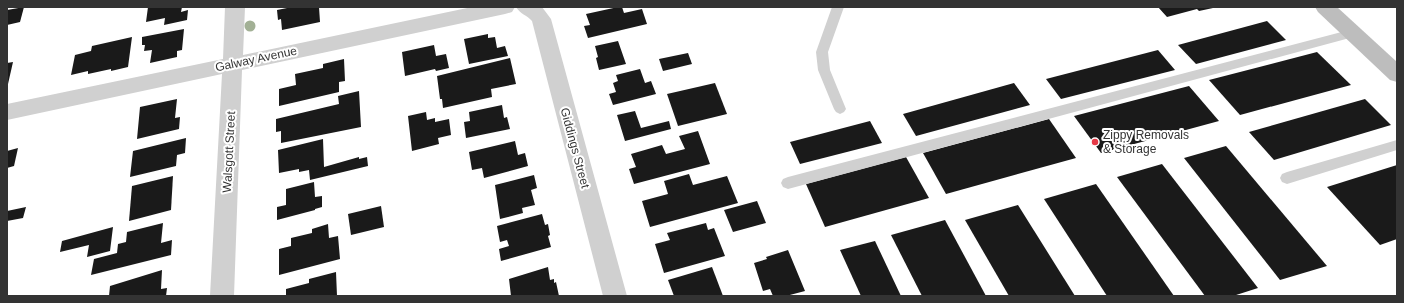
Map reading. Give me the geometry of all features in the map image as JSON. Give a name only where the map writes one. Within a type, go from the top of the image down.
[{"type":"street","name":"Walsgott Street","points":[[222,296],[235,7]]},
{"type":"street","name":"Galway Avenue","points":[[7,112],[505,7]]},
{"type":"street","name":"Giddings Street","points":[[526,7],[535,12],[541,19],[615,296]]},
{"type":"street","points":[[1325,7],[1397,74]]},
{"type":"lane","points":[[838,7],[822,52],[824,70],[840,110]]},
{"type":"lane","points":[[788,183],[1353,33]]},
{"type":"lane","points":[[1287,178],[1397,145]]},
{"type":"building","points":[[24,7],[20,22],[7,25],[7,10]]},
{"type":"building","points":[[148,7],[182,7],[181,12],[188,10],[187,20],[164,25],[165,18],[146,22]]},
{"type":"building","points":[[292,7],[319,7],[320,22],[282,30],[281,19],[278,20],[277,10]]},
{"type":"building","points":[[622,7],[624,13],[642,9],[647,24],[588,38],[584,26],[590,25],[586,14]]},
{"type":"building","points":[[1158,7],[1213,8],[1199,11],[1197,9],[1167,17]]},
{"type":"building","points":[[1267,21],[1286,40],[1196,64],[1178,45]]},
{"type":"building","points":[[184,29],[182,50],[177,51],[177,57],[150,63],[152,50],[144,51],[145,45],[142,45],[142,37]]},
{"type":"building","points":[[488,34],[488,38],[495,37],[497,48],[505,46],[508,56],[469,64],[464,39]]},
{"type":"building","points":[[132,37],[128,67],[88,74],[88,71],[71,75],[75,55],[91,51],[92,46]]},
{"type":"building","points":[[618,41],[626,64],[599,70],[595,46]]},
{"type":"building","points":[[434,45],[436,56],[446,54],[449,68],[436,71],[435,69],[405,76],[402,52]]},
{"type":"building","points":[[1158,50],[1175,70],[1061,99],[1046,79]]},
{"type":"building","points":[[1317,52],[1351,85],[1240,115],[1209,80]]},
{"type":"building","points":[[688,53],[692,64],[663,71],[659,59]]},
{"type":"building","points":[[510,58],[516,84],[491,89],[492,97],[443,108],[442,99],[440,99],[437,76]]},
{"type":"building","points":[[344,59],[345,81],[339,82],[339,92],[279,106],[279,89],[296,85],[295,74],[323,68],[323,64]]},
{"type":"building","points":[[13,62],[8,84],[7,84],[7,63]]},
{"type":"building","points":[[640,69],[645,83],[651,81],[656,94],[613,105],[609,94],[616,92],[613,83],[618,81],[616,75]]},
{"type":"building","points":[[715,83],[727,114],[678,126],[667,94]]},
{"type":"building","points":[[1014,83],[1030,105],[916,136],[903,114]]},
{"type":"building","points":[[1189,86],[1219,121],[1101,153],[1074,116]]},
{"type":"building","points":[[359,91],[361,127],[281,143],[281,131],[276,132],[276,119],[339,104],[338,96]]},
{"type":"building","points":[[177,99],[175,118],[180,117],[179,129],[137,139],[140,107]]},
{"type":"building","points":[[1365,99],[1391,125],[1274,160],[1249,132]]},
{"type":"building","points":[[502,105],[504,118],[507,117],[510,129],[466,138],[464,122],[470,121],[469,112]]},
{"type":"building","points":[[635,111],[641,128],[669,121],[671,129],[625,141],[617,115]]},
{"type":"building","points":[[426,112],[427,120],[435,118],[435,122],[449,119],[451,135],[438,138],[439,144],[412,151],[408,116]]},
{"type":"building","points":[[1049,119],[1076,158],[946,194],[923,153]]},
{"type":"building","points":[[870,121],[882,143],[800,164],[790,142]]},
{"type":"building","points":[[698,131],[710,164],[634,184],[629,169],[636,167],[631,154],[662,145],[666,154],[685,149],[679,136]]},
{"type":"building","points":[[186,138],[185,153],[177,155],[176,166],[130,177],[133,151]]},
{"type":"building","points":[[323,139],[324,167],[359,157],[359,159],[367,157],[368,166],[310,180],[309,170],[299,172],[299,169],[279,173],[278,150]]},
{"type":"building","points":[[515,141],[518,155],[525,153],[528,166],[484,178],[482,168],[472,170],[469,152]]},
{"type":"building","points":[[1226,146],[1327,266],[1280,280],[1184,158]]},
{"type":"building","points":[[18,148],[14,166],[7,168],[7,151]]},
{"type":"building","points":[[906,157],[929,198],[825,227],[806,184]]},
{"type":"building","points":[[1162,164],[1258,288],[1233,296],[1205,296],[1117,177]]},
{"type":"building","points":[[1397,165],[1397,239],[1380,245],[1327,187]]},
{"type":"building","points":[[689,174],[693,185],[727,176],[738,203],[650,227],[642,201],[668,194],[664,181]]},
{"type":"building","points":[[534,175],[537,188],[531,190],[535,205],[522,208],[523,213],[500,219],[495,185]]},
{"type":"building","points":[[173,176],[171,210],[129,221],[132,186]]},
{"type":"building","points":[[314,182],[315,197],[322,196],[322,207],[277,220],[277,207],[286,205],[286,189]]},
{"type":"building","points":[[1096,184],[1174,296],[1107,296],[1044,199]]},
{"type":"building","points":[[757,201],[766,223],[733,232],[724,210]]},
{"type":"building","points":[[1018,205],[1075,296],[1009,296],[965,220]]},
{"type":"building","points":[[381,206],[384,227],[351,235],[348,214]]},
{"type":"building","points":[[26,207],[23,218],[7,221],[7,211]]},
{"type":"building","points":[[542,214],[545,225],[548,224],[550,235],[548,236],[551,247],[501,261],[499,249],[509,246],[507,240],[500,242],[497,226]]},
{"type":"building","points":[[945,220],[986,296],[922,296],[891,235]]},
{"type":"building","points":[[163,223],[161,243],[172,240],[171,255],[91,275],[94,259],[117,253],[118,244],[126,242],[127,232]]},
{"type":"building","points":[[706,223],[708,230],[714,228],[725,256],[664,273],[655,244],[670,240],[667,233]]},
{"type":"building","points":[[328,224],[329,238],[338,236],[340,259],[279,275],[279,249],[291,246],[291,238],[312,233],[312,229]]},
{"type":"building","points":[[113,227],[110,251],[87,257],[89,245],[60,252],[62,241]]},
{"type":"building","points":[[875,241],[901,296],[861,296],[840,250]]},
{"type":"building","points":[[788,250],[805,291],[786,296],[773,296],[770,289],[763,291],[754,263],[767,259],[766,257]]},
{"type":"building","points":[[548,267],[550,280],[554,279],[554,283],[556,282],[559,296],[511,296],[509,279]]},
{"type":"building","points":[[712,267],[723,296],[674,296],[668,280]]},
{"type":"building","points":[[162,270],[161,289],[167,288],[166,296],[109,296],[110,286]]},
{"type":"building","points":[[336,272],[337,296],[286,296],[286,289],[309,283],[309,279]]},
{"type":"place","name":"Zippy Removals & Storage","points":[[1095,142]]}]
